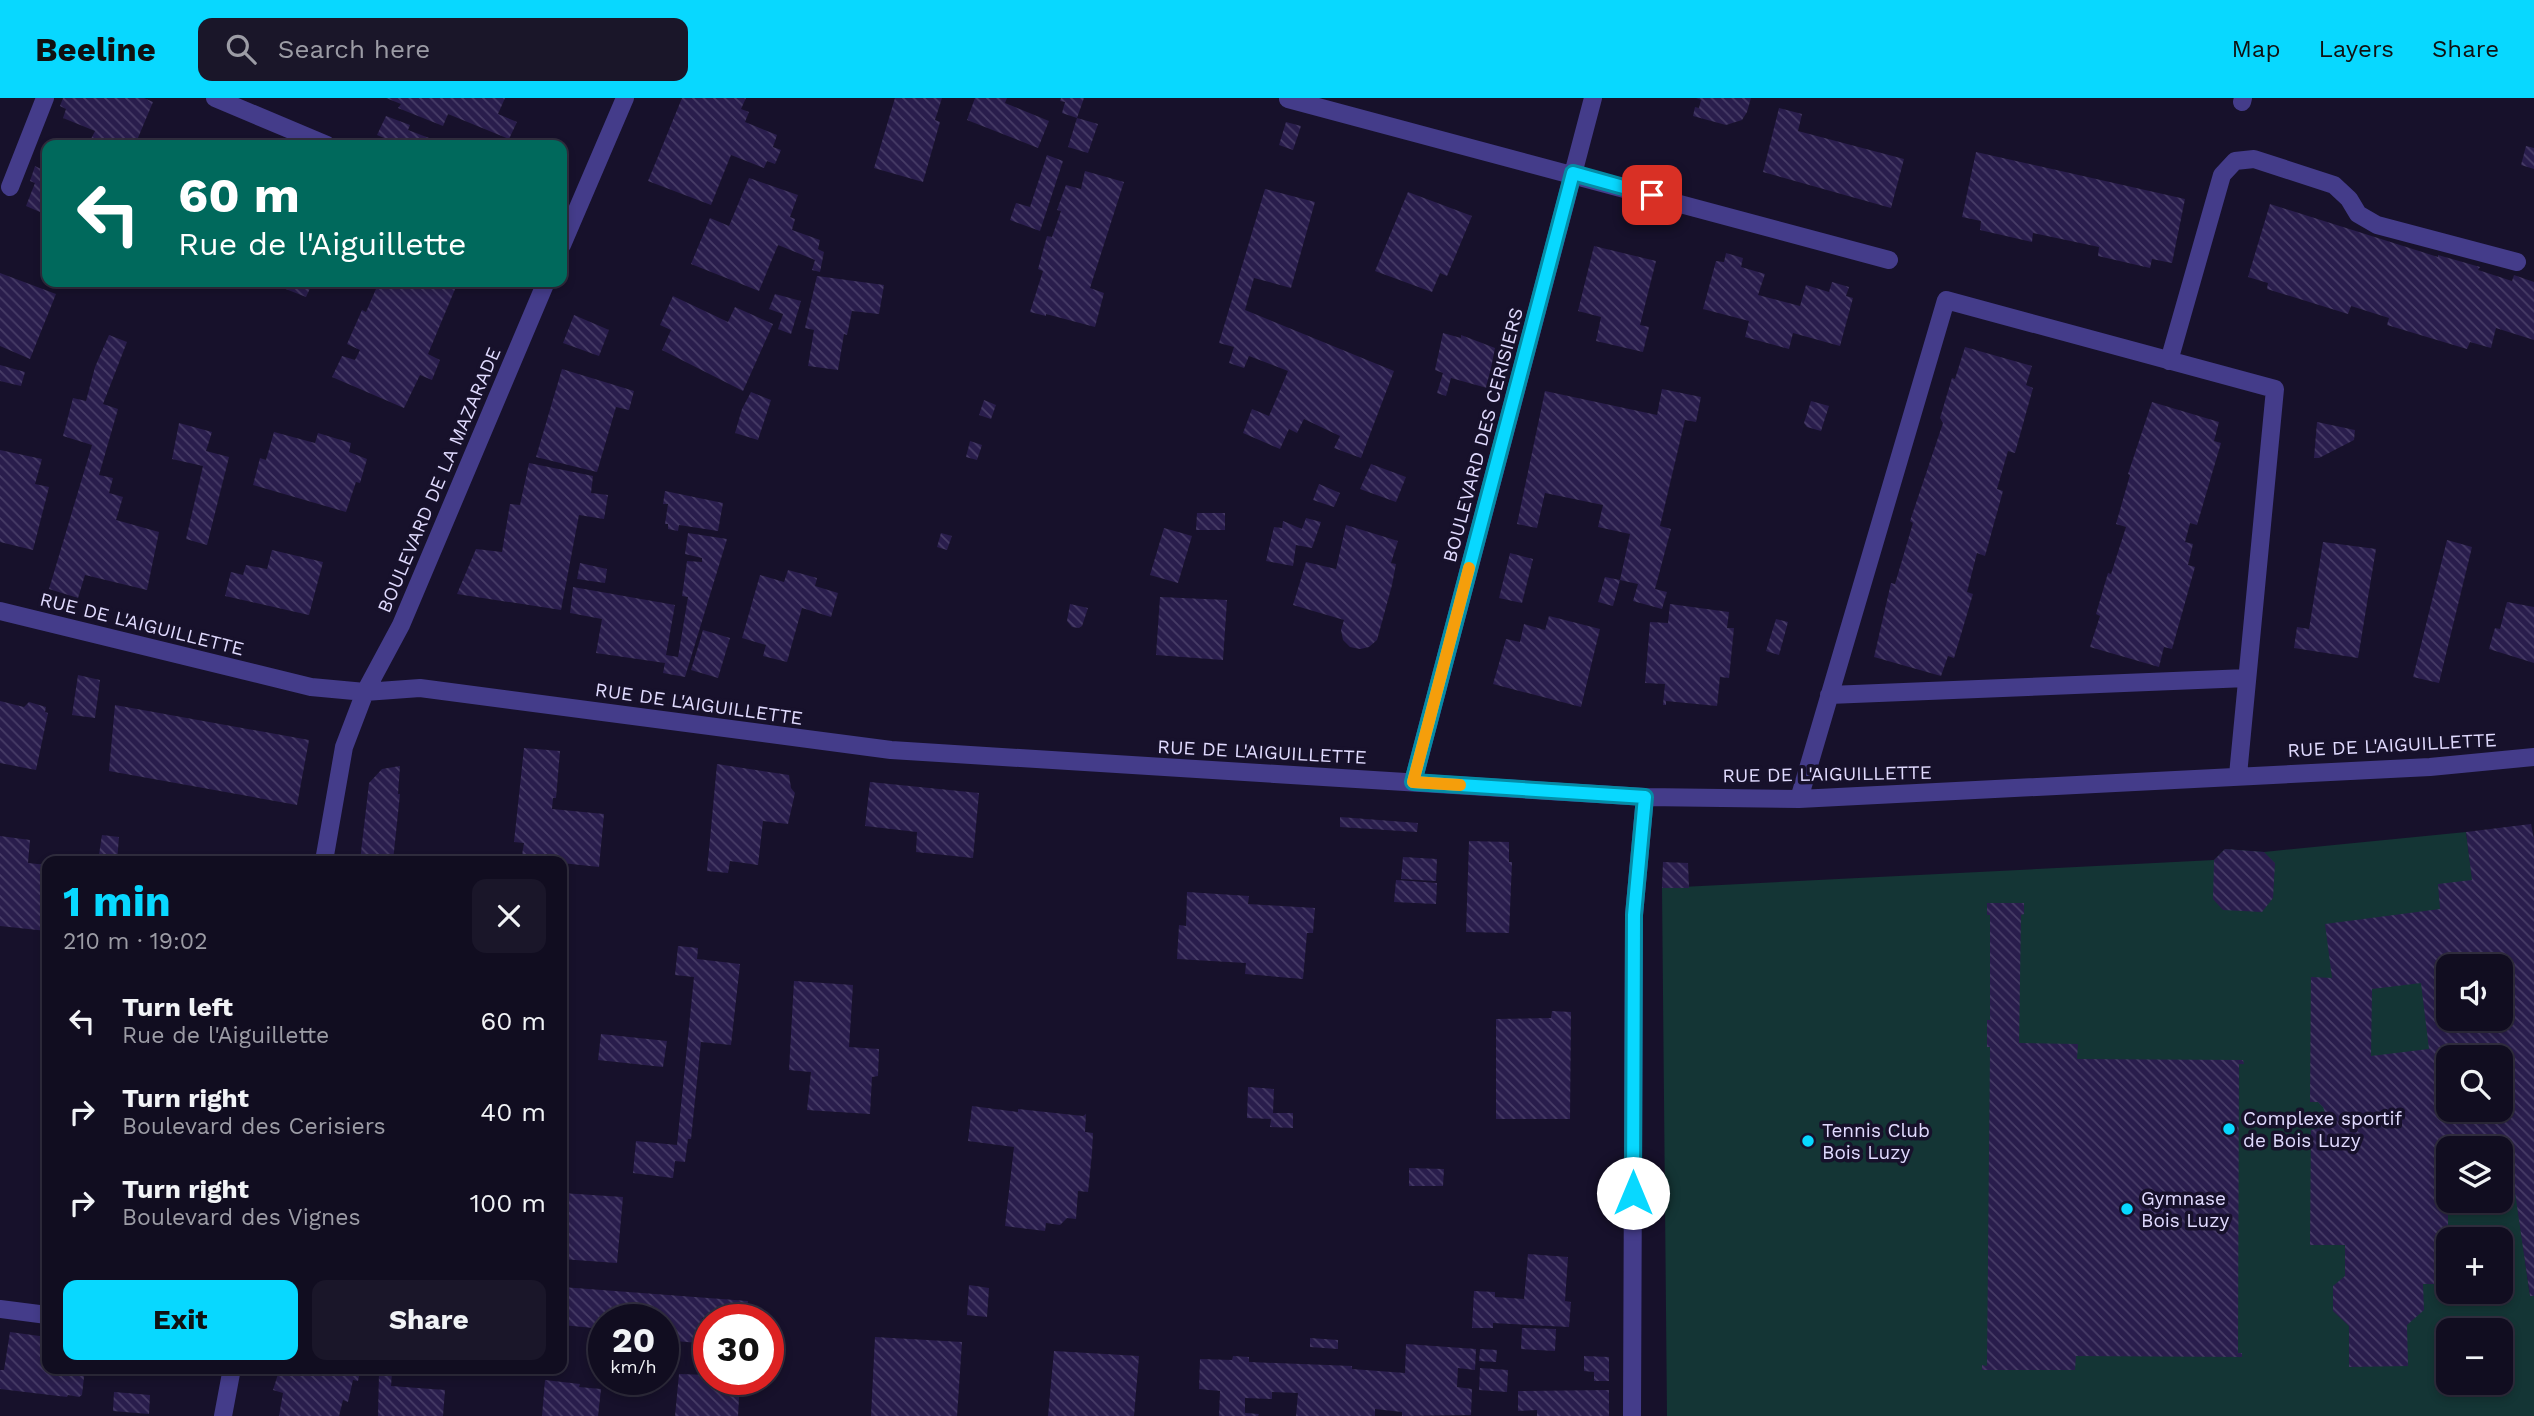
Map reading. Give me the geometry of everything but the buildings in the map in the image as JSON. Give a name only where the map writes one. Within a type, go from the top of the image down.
[{"type":"street","points":[[10,187],[45,98]]},
{"type":"street","points":[[215,98],[315,140]]},
{"type":"street","points":[[567,233],[625,98]]},
{"type":"street","name":"BOULEVARD DES CERISIERS","points":[[1413,782],[1592,98]]},
{"type":"street","points":[[1288,99],[1573,173],[1889,260]]},
{"type":"street","points":[[2169,361],[2222,175],[2235,162],[2254,159],[2334,185],[2349,199],[2358,214],[2377,225],[2517,262]]},
{"type":"street","name":"BOULEVARD DE LA MAZARADE","points":[[325,856],[344,747],[365,692],[401,625],[544,287]]},
{"type":"street","points":[[1798,799],[1946,300],[2275,389],[2238,775]]},
{"type":"street","name":"RUE DE L'AIGUILLETTE","points":[[0,611],[311,687],[365,692],[420,688],[891,750],[1645,797],[1798,799],[2430,767],[2534,757]]},
{"type":"street","points":[[1829,695],[2247,678]]},
{"type":"street","points":[[1632,1416],[1634,915],[1645,797]]},
{"type":"street","points":[[0,1309],[42,1314]]},
{"type":"street","points":[[223,1416],[231,1374]]},
{"type":"green space","name":"Complexe sportif de Bois Luzy","points":[[2466,832],[2482,954],[2436,954],[2436,1031],[2448,1031],[2448,1045],[2436,1045],[2436,1122],[2506,1122],[2508,1136],[2436,1136],[2436,1213],[2513,1213],[2513,1173],[2530,1296],[2534,1296],[2534,1416],[1667,1416],[1662,888],[2214,860],[2225,849],[2264,852]]},
{"type":"slow traffic","points":[[1460,785],[1413,782],[1469,568]]},
{"type":"place","name":"Complexe sportif de Bois Luzy","points":[[2229,1129]]},
{"type":"place","name":"Tennis Club Bois Luzy","points":[[1808,1141]]},
{"type":"place","name":"Gymnase Bois Luzy","points":[[2127,1209]]},
{"type":"route","points":[[1633,1193],[1634,915],[1645,797],[1413,782],[1573,173],[1652,195]]}]
